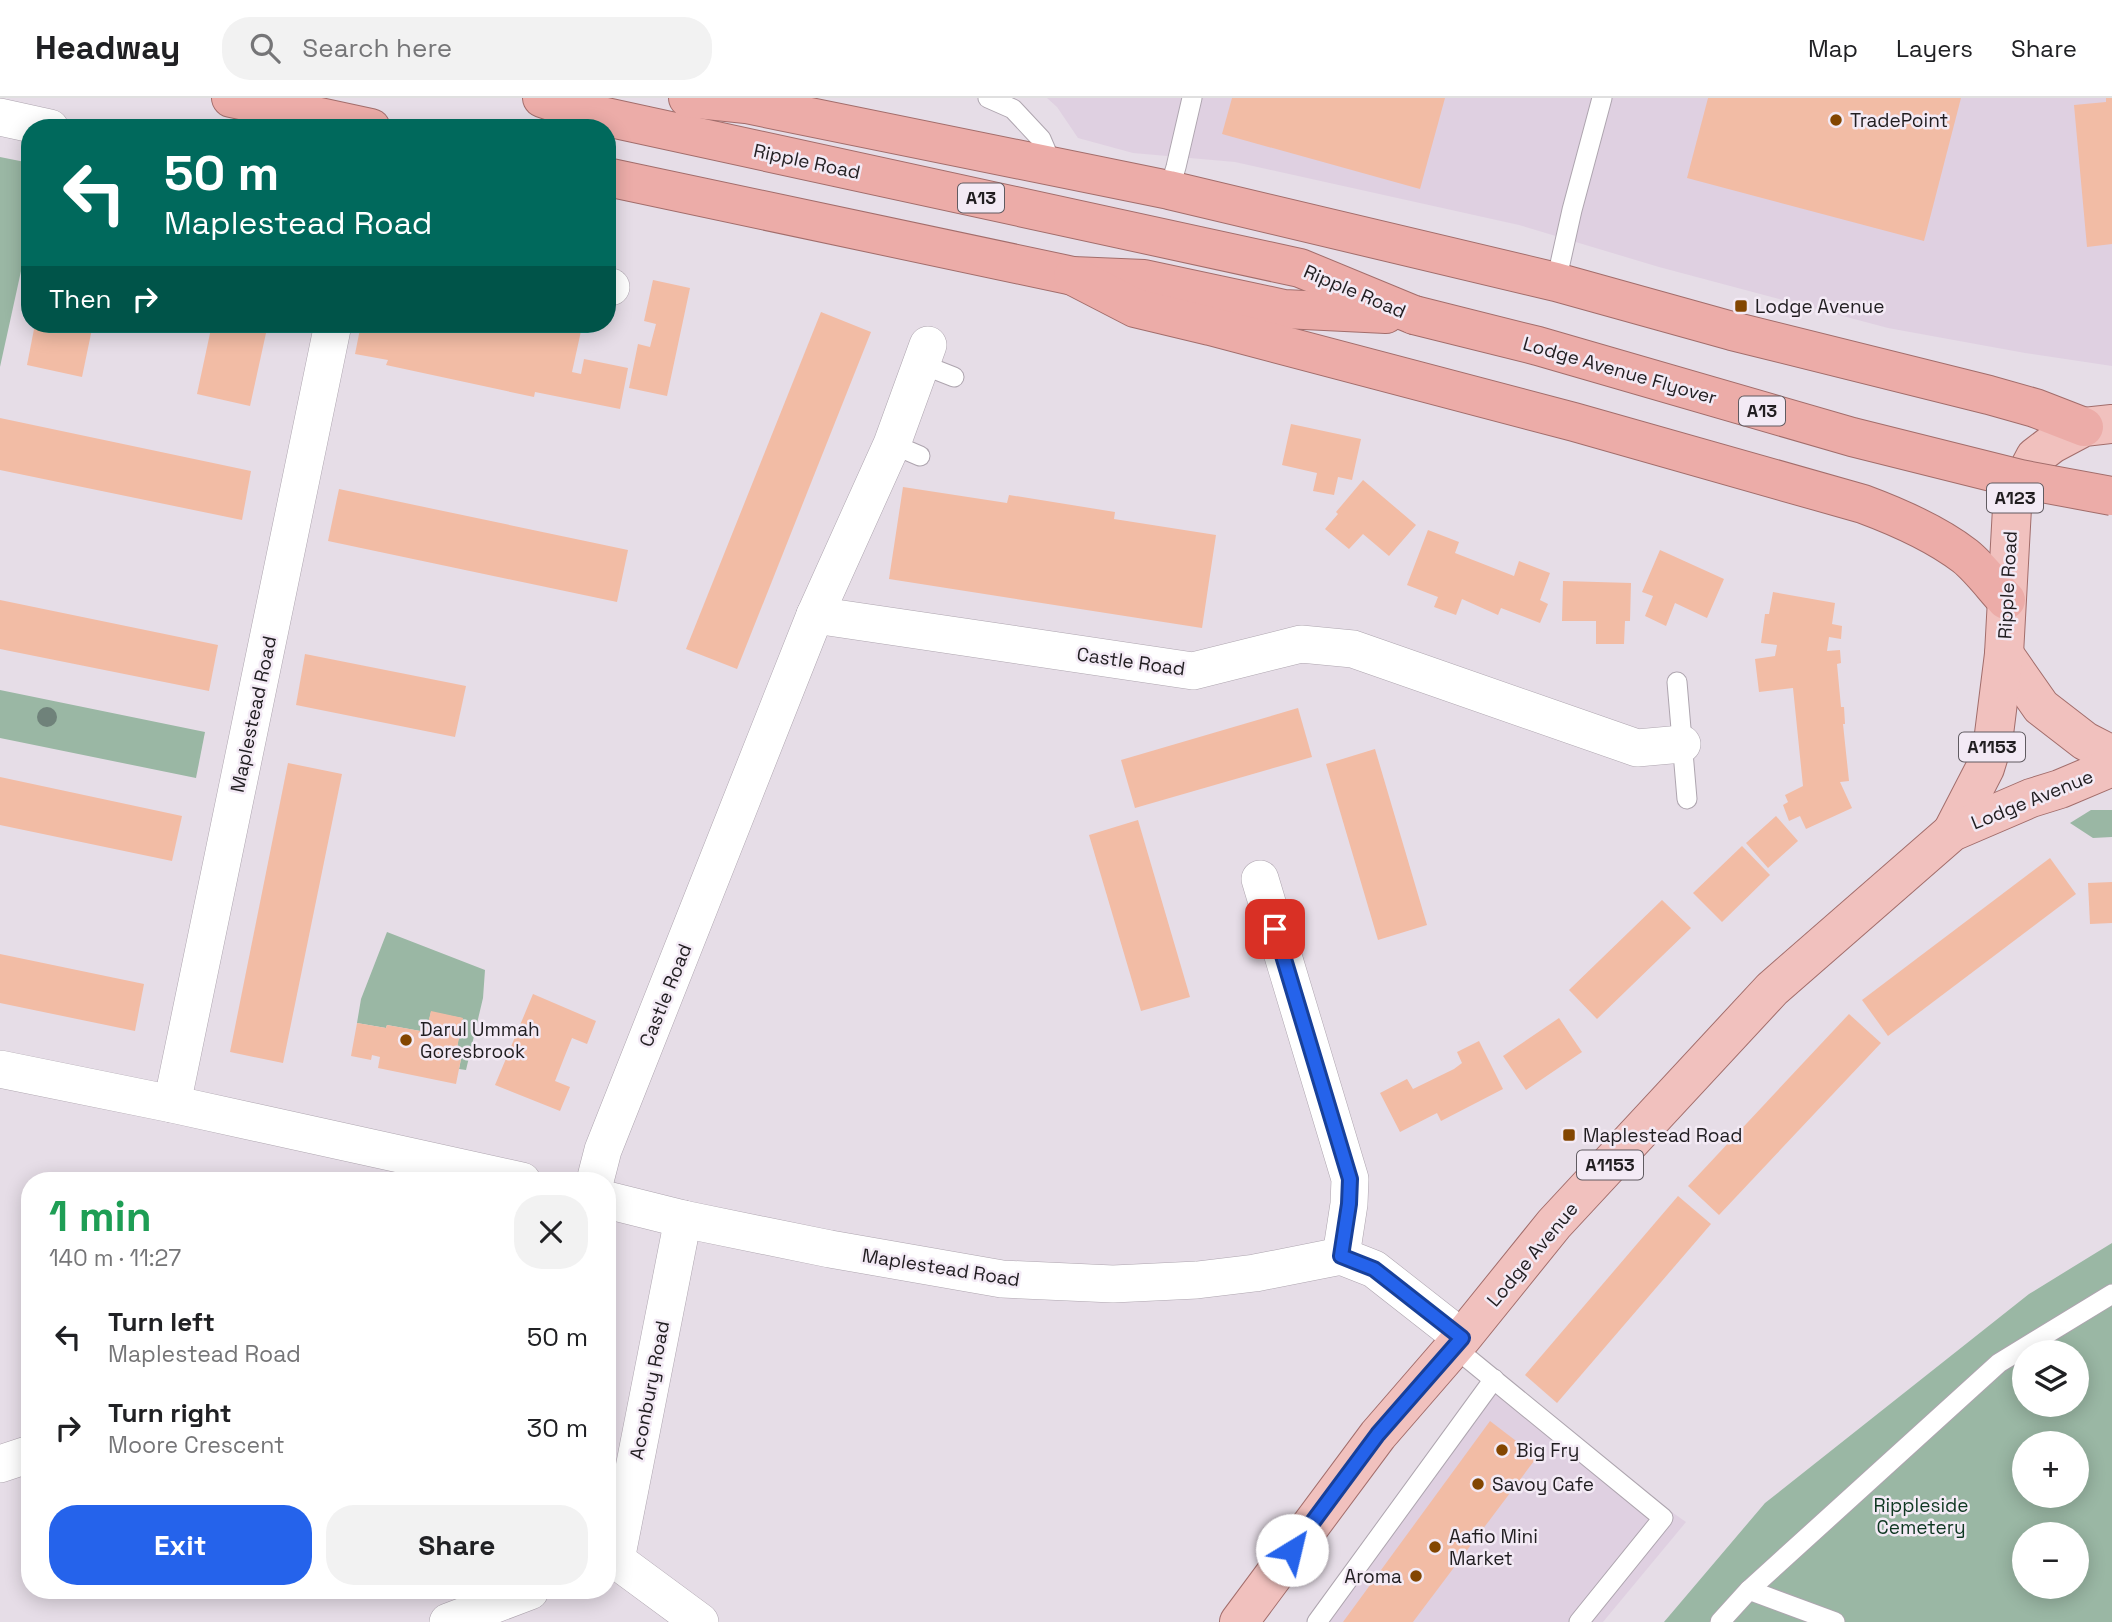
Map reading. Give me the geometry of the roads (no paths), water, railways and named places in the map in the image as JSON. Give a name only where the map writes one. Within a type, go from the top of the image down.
[{"type":"highway","points":[[231,98],[328,119]]},
{"type":"highway","name":"Ripple Road","points":[[542,98],[583,112],[615,119]]},
{"type":"highway","name":"A13","points":[[688,98],[747,104],[1169,190],[1556,282],[1732,331],[2000,398],[2098,426]]},
{"type":"highway","name":"Ripple Road","points":[[616,119],[1300,268],[1414,315]]},
{"type":"highway","name":"Ripple Road","points":[[616,179],[1073,276],[1144,279],[1284,309],[1414,315]]},
{"type":"highway","name":"A13","points":[[1073,276],[1135,308],[1574,422],[1889,513],[1922,529],[1966,557],[2006,600]]},
{"type":"highway","name":"Lodge Avenue Flyover","points":[[1414,315],[1538,346],[1865,440],[2020,479],[2112,496]]},
{"type":"main road","name":"Ripple Road","points":[[2098,426],[2052,444],[2035,457],[2017,493],[2012,508],[2004,654],[2041,707],[2085,741],[2112,754]]},
{"type":"main road","name":"Lodge Avenue","points":[[1952,832],[1985,768],[1993,742],[2004,654]]},
{"type":"main road","name":"Lodge Avenue","points":[[1239,1622],[1378,1434],[1555,1224],[1772,989],[1952,832],[2112,767]]},
{"type":"street","points":[[0,117],[21,122]]},
{"type":"street","name":"Maplestead Road","points":[[172,1104],[331,333]]},
{"type":"street","name":"Castle Road","points":[[597,1172],[603,1150],[815,615],[906,450],[934,362]]},
{"type":"street","name":"Castle Road","points":[[815,615],[1193,671],[1301,644],[1353,649],[1637,748],[1682,744]]},
{"type":"street","points":[[1260,879],[1350,1179],[1341,1256],[1374,1269],[1458,1342]]},
{"type":"street","points":[[0,1069],[481,1172]]},
{"type":"street","name":"Maplestead Road","points":[[616,1202],[830,1249],[1002,1279],[1113,1284],[1197,1280],[1255,1273],[1341,1256]]},
{"type":"street","name":"Aconbury Road","points":[[616,1538],[683,1219]]},
{"type":"street","points":[[0,1464],[21,1457]]},
{"type":"street","points":[[616,1565],[700,1622]]},
{"type":"street","points":[[448,1622],[509,1599]]},
{"type":"lane","points":[[988,98],[1013,109],[1041,139],[1047,153],[1045,164]]},
{"type":"lane","points":[[1169,190],[1192,98]]},
{"type":"lane","points":[[1556,282],[1601,98]]},
{"type":"lane","points":[[1677,682],[1687,799]]},
{"type":"lane","points":[[1720,1622],[1749,1590],[1999,1363],[2112,1294]]},
{"type":"lane","points":[[1458,1342],[1516,1399],[1663,1518],[1579,1622]]},
{"type":"lane","points":[[1317,1622],[1494,1379]]},
{"type":"lane","points":[[1749,1590],[1836,1622]]},
{"type":"place","name":"TradePoint","points":[[1836,120]]},
{"type":"place","name":"Lodge Avenue","points":[[1741,306]]},
{"type":"place","name":"Darul Ummah Goresbrook","points":[[406,1040]]},
{"type":"place","name":"Maplestead Road","points":[[1569,1135]]},
{"type":"place","name":"Big Fry","points":[[1502,1450]]},
{"type":"place","name":"Savoy Cafe","points":[[1478,1484]]},
{"type":"place","name":"Aafio Mini Market","points":[[1435,1547]]},
{"type":"place","name":"Aroma","points":[[1416,1576]]},
{"type":"park label","name":"Rippleside Cemetery","points":[[1921,1516]]}]
